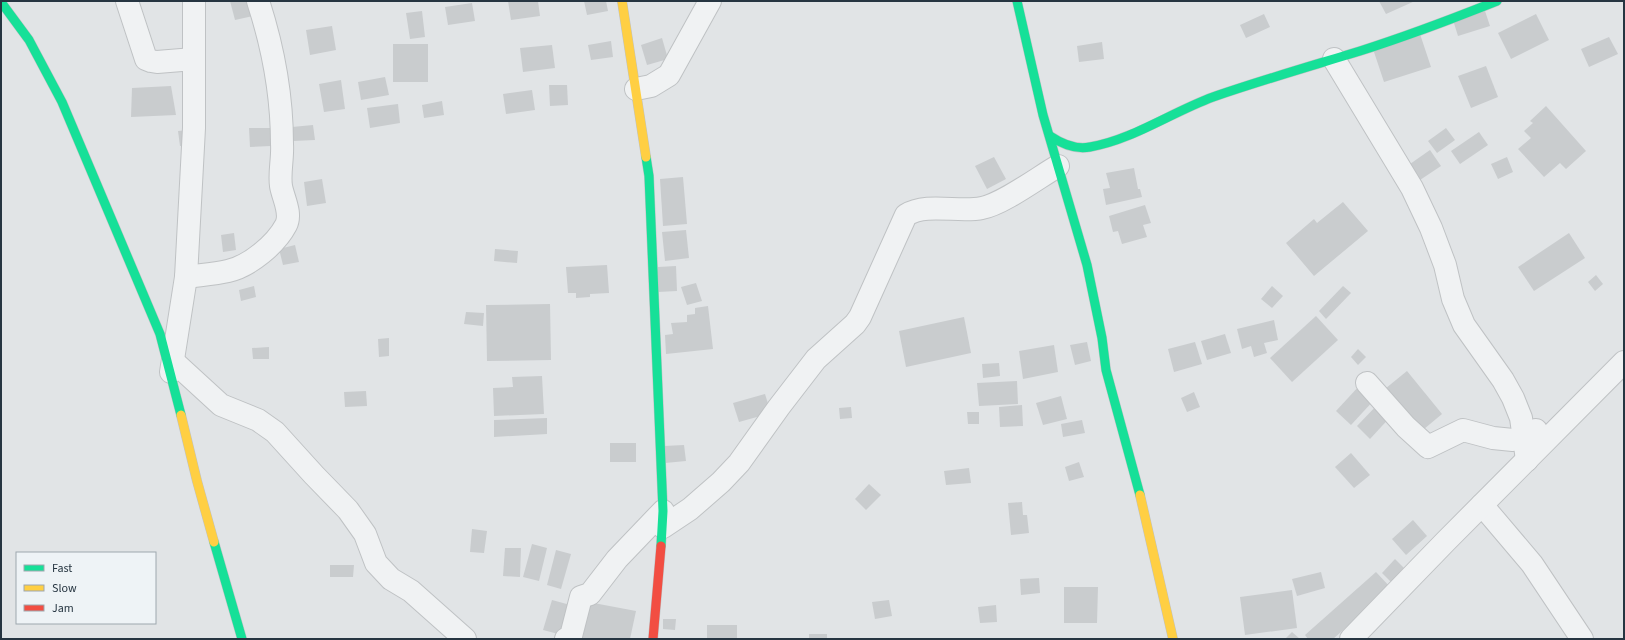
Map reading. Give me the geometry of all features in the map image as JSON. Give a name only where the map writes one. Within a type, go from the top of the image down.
[{"type":"street","points":[[127,1],[146,59],[157,62],[194,59]]},
{"type":"street","points":[[172,367],[186,277],[194,128],[194,1]]},
{"type":"street","points":[[186,277],[230,271],[257,257],[280,235],[287,223],[288,208],[281,186],[282,144],[278,84],[258,1]]},
{"type":"street","points":[[622,1],[649,176],[662,519],[653,639]]},
{"type":"street","points":[[636,89],[651,86],[669,75],[710,1]]},
{"type":"street","points":[[1017,1],[1043,115],[1087,265],[1102,338],[1106,370],[1141,499],[1173,639]]},
{"type":"street","points":[[1050,136],[1062,144],[1070,147],[1092,147],[1124,136],[1198,103],[1385,43],[1497,1]]},
{"type":"street","points":[[1,2],[29,40],[62,102],[160,334],[172,367],[196,481],[242,639]]},
{"type":"street","points":[[1334,59],[1412,188],[1431,228],[1445,265],[1453,299],[1464,325],[1503,380],[1521,418],[1527,460]]},
{"type":"street","points":[[566,639],[571,636],[581,597],[590,594],[616,559],[662,519],[690,509],[721,482],[739,463],[779,406],[816,360],[855,324],[860,317],[906,215],[917,209],[982,208],[1012,194],[1058,166]]},
{"type":"street","points":[[1351,639],[1624,362]]},
{"type":"street","points":[[172,367],[221,405],[258,420],[275,432],[348,510],[365,534],[376,563],[391,579],[411,591],[465,639]]},
{"type":"street","points":[[1367,383],[1406,427],[1428,447],[1463,430],[1506,440],[1517,439],[1539,428],[1564,422]]},
{"type":"street","points":[[1482,505],[1532,564],[1582,639]]},
{"type":"building","points":[[230,1],[250,1],[253,16],[235,20]]},
{"type":"building","points":[[508,1],[538,1],[540,16],[511,20]]},
{"type":"building","points":[[584,1],[606,1],[608,11],[587,15]]},
{"type":"building","points":[[1379,1],[1415,1],[1386,14]]},
{"type":"building","points":[[472,3],[475,21],[448,25],[445,7]]},
{"type":"building","points":[[422,11],[425,37],[410,39],[406,13]]},
{"type":"building","points":[[1485,11],[1490,26],[1458,36],[1453,20]]},
{"type":"building","points":[[1264,14],[1270,27],[1246,38],[1240,25]]},
{"type":"building","points":[[1536,14],[1549,40],[1511,59],[1498,33]]},
{"type":"building","points":[[332,26],[336,50],[310,55],[306,30]]},
{"type":"building","points":[[1420,34],[1431,67],[1384,82],[1373,49]]},
{"type":"building","points":[[1609,37],[1618,54],[1589,67],[1581,49]]},
{"type":"building","points":[[662,38],[668,59],[647,65],[641,45]]},
{"type":"building","points":[[611,41],[613,57],[591,60],[588,45]]},
{"type":"building","points":[[1102,42],[1104,59],[1079,62],[1077,46]]},
{"type":"building","points":[[393,44],[428,44],[428,82],[393,82]]},
{"type":"building","points":[[552,45],[555,68],[523,72],[520,48]]},
{"type":"building","points":[[1486,66],[1498,97],[1471,108],[1458,76]]},
{"type":"building","points":[[385,77],[389,95],[361,100],[358,82]]},
{"type":"building","points":[[341,80],[345,109],[324,112],[319,84]]},
{"type":"building","points":[[549,85],[567,85],[568,105],[550,106]]},
{"type":"building","points":[[171,86],[176,115],[131,117],[132,88]]},
{"type":"building","points":[[532,90],[535,110],[506,114],[503,94]]},
{"type":"building","points":[[442,101],[444,115],[424,118],[422,105]]},
{"type":"building","points":[[398,104],[400,123],[370,128],[367,108]]},
{"type":"building","points":[[1546,106],[1586,151],[1566,169],[1560,163],[1544,177],[1518,149],[1531,138],[1524,131],[1533,123],[1530,121]]},
{"type":"building","points":[[313,125],[315,140],[293,141],[292,127]]},
{"type":"building","points":[[249,128],[271,128],[271,146],[250,147]]},
{"type":"building","points":[[1446,128],[1455,140],[1437,153],[1428,141]]},
{"type":"building","points":[[189,130],[191,145],[180,146],[178,131]]},
{"type":"building","points":[[1479,132],[1488,145],[1460,164],[1451,151]]},
{"type":"building","points":[[1430,150],[1441,166],[1420,180],[1410,164]]},
{"type":"building","points":[[994,157],[1006,179],[987,189],[975,166]]},
{"type":"building","points":[[1507,157],[1513,172],[1498,179],[1491,164]]},
{"type":"building","points":[[1134,168],[1138,189],[1140,189],[1142,197],[1106,205],[1103,189],[1110,188],[1106,173]]},
{"type":"building","points":[[683,177],[687,224],[663,226],[660,179]]},
{"type":"building","points":[[322,179],[326,203],[307,206],[304,182]]},
{"type":"building","points":[[1343,202],[1368,231],[1314,276],[1286,243],[1314,219],[1317,223]]},
{"type":"building","points":[[1145,205],[1151,223],[1143,225],[1147,237],[1122,244],[1118,231],[1113,232],[1109,216]]},
{"type":"building","points":[[686,230],[689,258],[665,261],[662,232]]},
{"type":"building","points":[[234,233],[236,250],[223,252],[221,235]]},
{"type":"building","points":[[1569,233],[1585,258],[1534,291],[1518,267]]},
{"type":"building","points":[[295,245],[299,262],[283,265],[279,249]]},
{"type":"building","points":[[495,249],[518,251],[517,263],[494,261]]},
{"type":"building","points":[[607,265],[609,293],[590,294],[590,297],[576,298],[576,293],[568,293],[566,267]]},
{"type":"building","points":[[676,266],[677,291],[658,292],[658,267]]},
{"type":"building","points":[[1596,275],[1603,284],[1595,291],[1588,282]]},
{"type":"building","points":[[696,283],[702,301],[687,305],[681,287]]},
{"type":"building","points":[[254,286],[256,297],[241,301],[239,290]]},
{"type":"building","points":[[1272,286],[1283,296],[1272,308],[1261,299]]},
{"type":"building","points":[[1343,286],[1351,293],[1326,319],[1319,311]]},
{"type":"building","points":[[550,304],[551,360],[487,361],[486,305]]},
{"type":"building","points":[[708,306],[713,349],[666,354],[665,335],[673,334],[671,323],[687,322],[687,315],[695,314],[695,308]]},
{"type":"building","points":[[466,312],[484,313],[483,326],[464,324]]},
{"type":"building","points":[[1316,316],[1338,340],[1292,382],[1270,358]]},
{"type":"building","points":[[964,317],[971,353],[906,367],[899,331]]},
{"type":"building","points":[[1274,320],[1278,340],[1264,343],[1267,353],[1254,357],[1251,346],[1242,349],[1237,329]]},
{"type":"building","points":[[1225,334],[1231,353],[1207,360],[1201,341]]},
{"type":"building","points":[[389,338],[389,356],[379,357],[378,339]]},
{"type":"building","points":[[1087,342],[1091,361],[1075,365],[1070,345]]},
{"type":"building","points":[[1195,342],[1202,364],[1174,372],[1168,349]]},
{"type":"building","points":[[1054,345],[1058,372],[1023,379],[1019,351]]},
{"type":"building","points":[[269,347],[269,359],[253,359],[252,348]]},
{"type":"building","points":[[1358,349],[1366,357],[1358,365],[1351,357]]},
{"type":"building","points":[[999,363],[1000,376],[983,378],[982,364]]},
{"type":"building","points":[[1407,371],[1442,414],[1424,429],[1380,393]]},
{"type":"building","points":[[542,376],[544,414],[494,416],[493,388],[513,387],[512,377]]},
{"type":"building","points":[[1017,381],[1018,404],[979,406],[977,383]]},
{"type":"building","points":[[1360,385],[1375,399],[1351,425],[1336,411]]},
{"type":"building","points":[[366,391],[367,406],[345,407],[344,392]]},
{"type":"building","points":[[1194,392],[1200,407],[1187,412],[1181,398]]},
{"type":"building","points":[[765,394],[771,413],[739,422],[733,403]]},
{"type":"building","points":[[1061,396],[1067,419],[1043,425],[1036,403]]},
{"type":"building","points":[[1380,402],[1393,414],[1370,439],[1357,426]]},
{"type":"building","points":[[1022,405],[1023,426],[1000,427],[999,407]]},
{"type":"building","points":[[851,407],[852,418],[840,419],[839,408]]},
{"type":"building","points":[[967,412],[979,412],[979,424],[968,424]]},
{"type":"building","points":[[547,418],[547,434],[494,437],[494,420]]},
{"type":"building","points":[[1082,420],[1085,433],[1063,437],[1061,424]]},
{"type":"building","points":[[610,443],[636,443],[636,462],[610,462]]},
{"type":"building","points":[[684,445],[686,461],[665,463],[664,446]]},
{"type":"building","points":[[1351,453],[1370,475],[1354,488],[1335,467]]},
{"type":"building","points":[[1079,462],[1084,477],[1069,481],[1065,467]]},
{"type":"building","points":[[969,468],[971,483],[946,485],[944,471]]},
{"type":"building","points":[[869,484],[881,495],[866,510],[855,499]]},
{"type":"building","points":[[1022,502],[1023,515],[1027,515],[1029,533],[1011,535],[1008,503]]},
{"type":"building","points":[[1413,520],[1427,536],[1406,555],[1392,539]]},
{"type":"building","points":[[472,529],[487,531],[484,553],[470,552]]},
{"type":"building","points":[[532,544],[547,548],[539,581],[523,577]]},
{"type":"building","points":[[505,548],[521,548],[520,577],[503,576]]},
{"type":"building","points":[[556,550],[571,554],[561,589],[547,585]]},
{"type":"building","points":[[1395,559],[1405,569],[1391,582],[1382,573]]},
{"type":"building","points":[[330,565],[354,565],[353,577],[330,577]]},
{"type":"building","points":[[1321,572],[1325,588],[1297,596],[1292,579]]},
{"type":"building","points":[[1376,572],[1391,588],[1333,639],[1308,639],[1305,635]]},
{"type":"building","points":[[1039,578],[1040,593],[1021,595],[1020,579]]},
{"type":"building","points":[[1064,587],[1098,587],[1097,623],[1064,623]]},
{"type":"building","points":[[1292,590],[1297,628],[1245,635],[1240,597]]},
{"type":"building","points":[[552,600],[574,606],[566,636],[543,630]]},
{"type":"building","points":[[889,600],[892,616],[875,619],[872,602]]},
{"type":"building","points":[[583,601],[636,611],[630,639],[575,639]]},
{"type":"building","points":[[996,605],[997,622],[980,623],[978,607]]},
{"type":"building","points":[[663,619],[676,619],[675,630],[663,629]]},
{"type":"building","points":[[707,625],[737,625],[737,639],[707,639]]},
{"type":"building","points":[[1292,632],[1300,639],[1285,639]]},
{"type":"building","points":[[809,634],[827,634],[827,639],[809,639]]},
{"type":"traffic: fast","points":[[1017,1],[1043,115],[1087,265],[1102,338],[1106,370],[1140,495]]},
{"type":"traffic: fast","points":[[1050,136],[1059,142],[1079,148],[1106,143],[1137,132],[1213,97],[1378,45],[1497,1]]},
{"type":"traffic: fast","points":[[1,2],[29,40],[62,102],[160,334],[181,415]]},
{"type":"traffic: fast","points":[[646,157],[649,176],[663,511],[661,546]]},
{"type":"traffic: fast","points":[[214,542],[242,639]]},
{"type":"traffic: slow","points":[[622,1],[646,157]]},
{"type":"traffic: slow","points":[[181,415],[214,542]]},
{"type":"traffic: slow","points":[[1140,495],[1173,639]]},
{"type":"traffic: jam","points":[[653,639],[661,546]]}]
